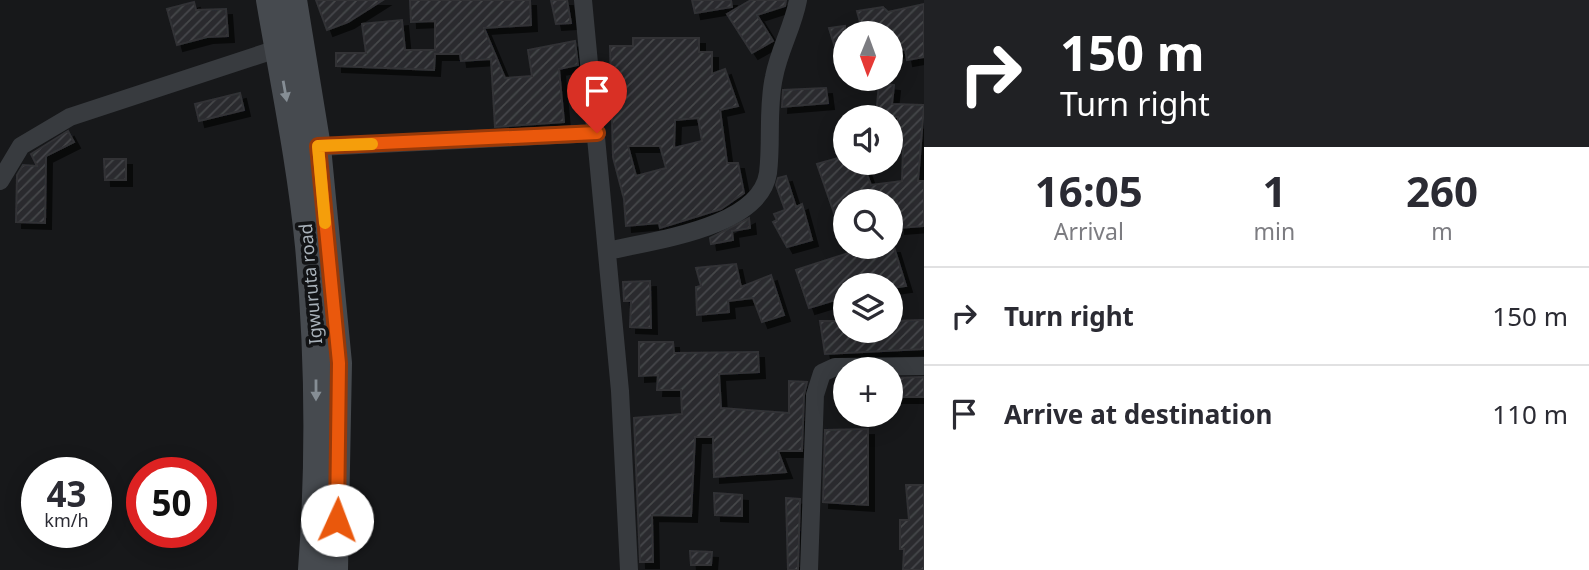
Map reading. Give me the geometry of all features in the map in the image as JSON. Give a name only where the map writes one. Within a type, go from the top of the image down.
[{"type":"main road","name":"Igwuruta road","points":[[269,0],[308,245],[315,352],[316,460],[311,570]]},
{"type":"main road","name":"Igwuruta road","points":[[294,0],[318,146],[339,363],[335,570]]},
{"type":"street","points":[[583,0],[620,391],[629,570]]},
{"type":"street","points":[[608,251],[706,226],[740,214],[754,201],[767,177],[774,76],[794,22],[798,0]]},
{"type":"street","points":[[0,181],[21,146],[70,117],[277,48]]},
{"type":"street","points":[[318,146],[597,133]]},
{"type":"street","points":[[809,570],[815,395],[822,373],[835,367],[924,366]]},
{"type":"building","points":[[316,0],[383,0],[348,22],[327,30]]},
{"type":"building","points":[[410,0],[530,0],[531,25],[484,28],[505,78],[532,76],[528,50],[575,41],[578,65],[559,69],[564,122],[495,127],[491,59],[461,61],[460,54],[435,54],[434,70],[336,66],[336,53],[366,53],[362,24],[402,20],[405,50],[435,50],[435,21],[411,22]]},
{"type":"building","points":[[551,0],[567,0],[571,23],[556,24]]},
{"type":"building","points":[[692,0],[731,0],[732,7],[695,13]]},
{"type":"building","points":[[751,0],[786,0],[785,6],[757,15],[773,41],[752,53],[727,14]]},
{"type":"building","points":[[194,2],[196,10],[226,9],[228,36],[207,37],[177,45],[167,9]]},
{"type":"building","points":[[924,4],[924,57],[907,60],[905,49],[903,50],[903,21],[860,21],[857,11],[883,7],[888,12]]},
{"type":"building","points":[[633,38],[699,38],[699,52],[712,52],[712,74],[725,69],[738,106],[720,110],[727,163],[738,163],[744,193],[721,209],[660,228],[659,223],[626,226],[624,199],[613,157],[610,46],[633,46]],"holes":[[[698,118],[702,141],[674,148],[675,120]],[[628,146],[660,146],[666,168],[636,176]]]},
{"type":"building","points":[[826,88],[828,103],[782,107],[783,90]]},
{"type":"building","points":[[878,91],[893,91],[892,104],[924,105],[918,181],[924,181],[924,226],[903,228],[903,189],[833,189],[833,210],[817,164],[833,159],[833,175],[867,175],[871,185],[902,181],[903,105],[877,105]]},
{"type":"building","points":[[240,93],[244,110],[199,121],[195,104]]},
{"type":"building","points":[[68,131],[74,142],[46,156],[45,223],[16,222],[17,175],[23,165],[37,166],[31,154]]},
{"type":"building","points":[[104,159],[126,159],[126,180],[105,180]]},
{"type":"building","points":[[786,176],[796,207],[802,204],[812,240],[787,247],[773,222],[777,220],[774,214],[785,210],[776,185],[778,178]]},
{"type":"building","points":[[749,218],[750,228],[732,231],[733,240],[711,244],[710,238]]},
{"type":"building","points":[[833,258],[898,259],[902,273],[833,273],[833,301],[809,308],[796,270]]},
{"type":"building","points":[[736,264],[741,287],[771,275],[784,315],[762,322],[753,298],[728,301],[729,312],[697,315],[696,287],[701,286],[696,268]]},
{"type":"building","points":[[650,281],[651,328],[630,327],[631,301],[624,301],[623,282]]},
{"type":"building","points":[[924,320],[924,349],[825,354],[820,321],[833,321],[833,343],[903,343],[903,321]]},
{"type":"building","points":[[639,342],[673,342],[674,353],[758,352],[759,372],[719,374],[721,408],[789,413],[789,381],[807,382],[802,451],[778,451],[786,472],[714,477],[713,437],[695,437],[691,516],[652,515],[653,562],[640,562],[634,418],[682,414],[681,390],[657,390],[658,375],[639,376]]},
{"type":"building","points":[[924,377],[924,397],[903,397],[903,378]]},
{"type":"building","points":[[868,429],[868,505],[823,502],[825,430]]},
{"type":"building","points":[[906,485],[924,485],[924,570],[903,570],[904,549],[900,549],[900,520],[909,520]]},
{"type":"building","points":[[714,493],[742,495],[742,516],[715,515]]},
{"type":"building","points":[[786,498],[800,499],[798,570],[788,570]]},
{"type":"building","points":[[690,551],[712,552],[711,565],[691,565]]},
{"type":"slow traffic","points":[[325,223],[318,146],[372,144]]},
{"type":"route","points":[[337,520],[339,363],[318,146],[597,133]]}]
